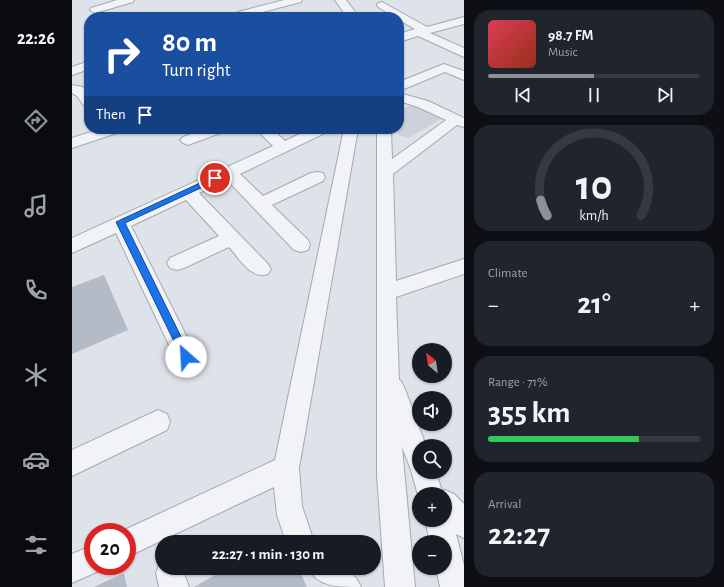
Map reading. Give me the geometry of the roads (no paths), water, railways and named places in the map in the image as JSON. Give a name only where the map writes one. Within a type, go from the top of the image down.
[{"type":"street","points":[[95,10],[129,0]]},
{"type":"street","points":[[247,12],[272,3],[297,0]]},
{"type":"street","points":[[345,1],[350,12]]},
{"type":"street","points":[[382,5],[392,12]]},
{"type":"street","points":[[404,20],[422,32],[464,53]]},
{"type":"street","points":[[404,37],[461,23]]},
{"type":"street","points":[[72,71],[84,67]]},
{"type":"street","points":[[404,85],[444,68],[455,70],[464,76]]},
{"type":"street","points":[[73,87],[84,94]]},
{"type":"street","points":[[404,98],[423,104],[460,121]]},
{"type":"street","points":[[384,172],[460,121]]},
{"type":"street","points":[[72,143],[98,134]]},
{"type":"street","points":[[188,140],[204,134]]},
{"type":"street","points":[[269,134],[284,147]]},
{"type":"street","points":[[72,246],[120,222],[311,134]]},
{"type":"street","points":[[297,535],[291,519],[286,496],[286,468],[350,134]]},
{"type":"street","points":[[384,134],[390,476],[400,587]]},
{"type":"street","points":[[229,172],[301,245]]},
{"type":"street","points":[[260,204],[317,177]]},
{"type":"street","points":[[187,191],[261,269]]},
{"type":"street","points":[[120,222],[186,357]]},
{"type":"street","points":[[177,263],[231,238]]},
{"type":"street","points":[[386,292],[464,266]]},
{"type":"street","points":[[387,372],[427,481]]},
{"type":"street","points":[[72,463],[158,422]]},
{"type":"street","points":[[136,539],[286,468]]},
{"type":"street","points":[[452,511],[464,524]]},
{"type":"street","points":[[72,569],[84,563]]},
{"type":"street","points":[[452,574],[455,587]]},
{"type":"street","points":[[331,575],[346,587]]}]
